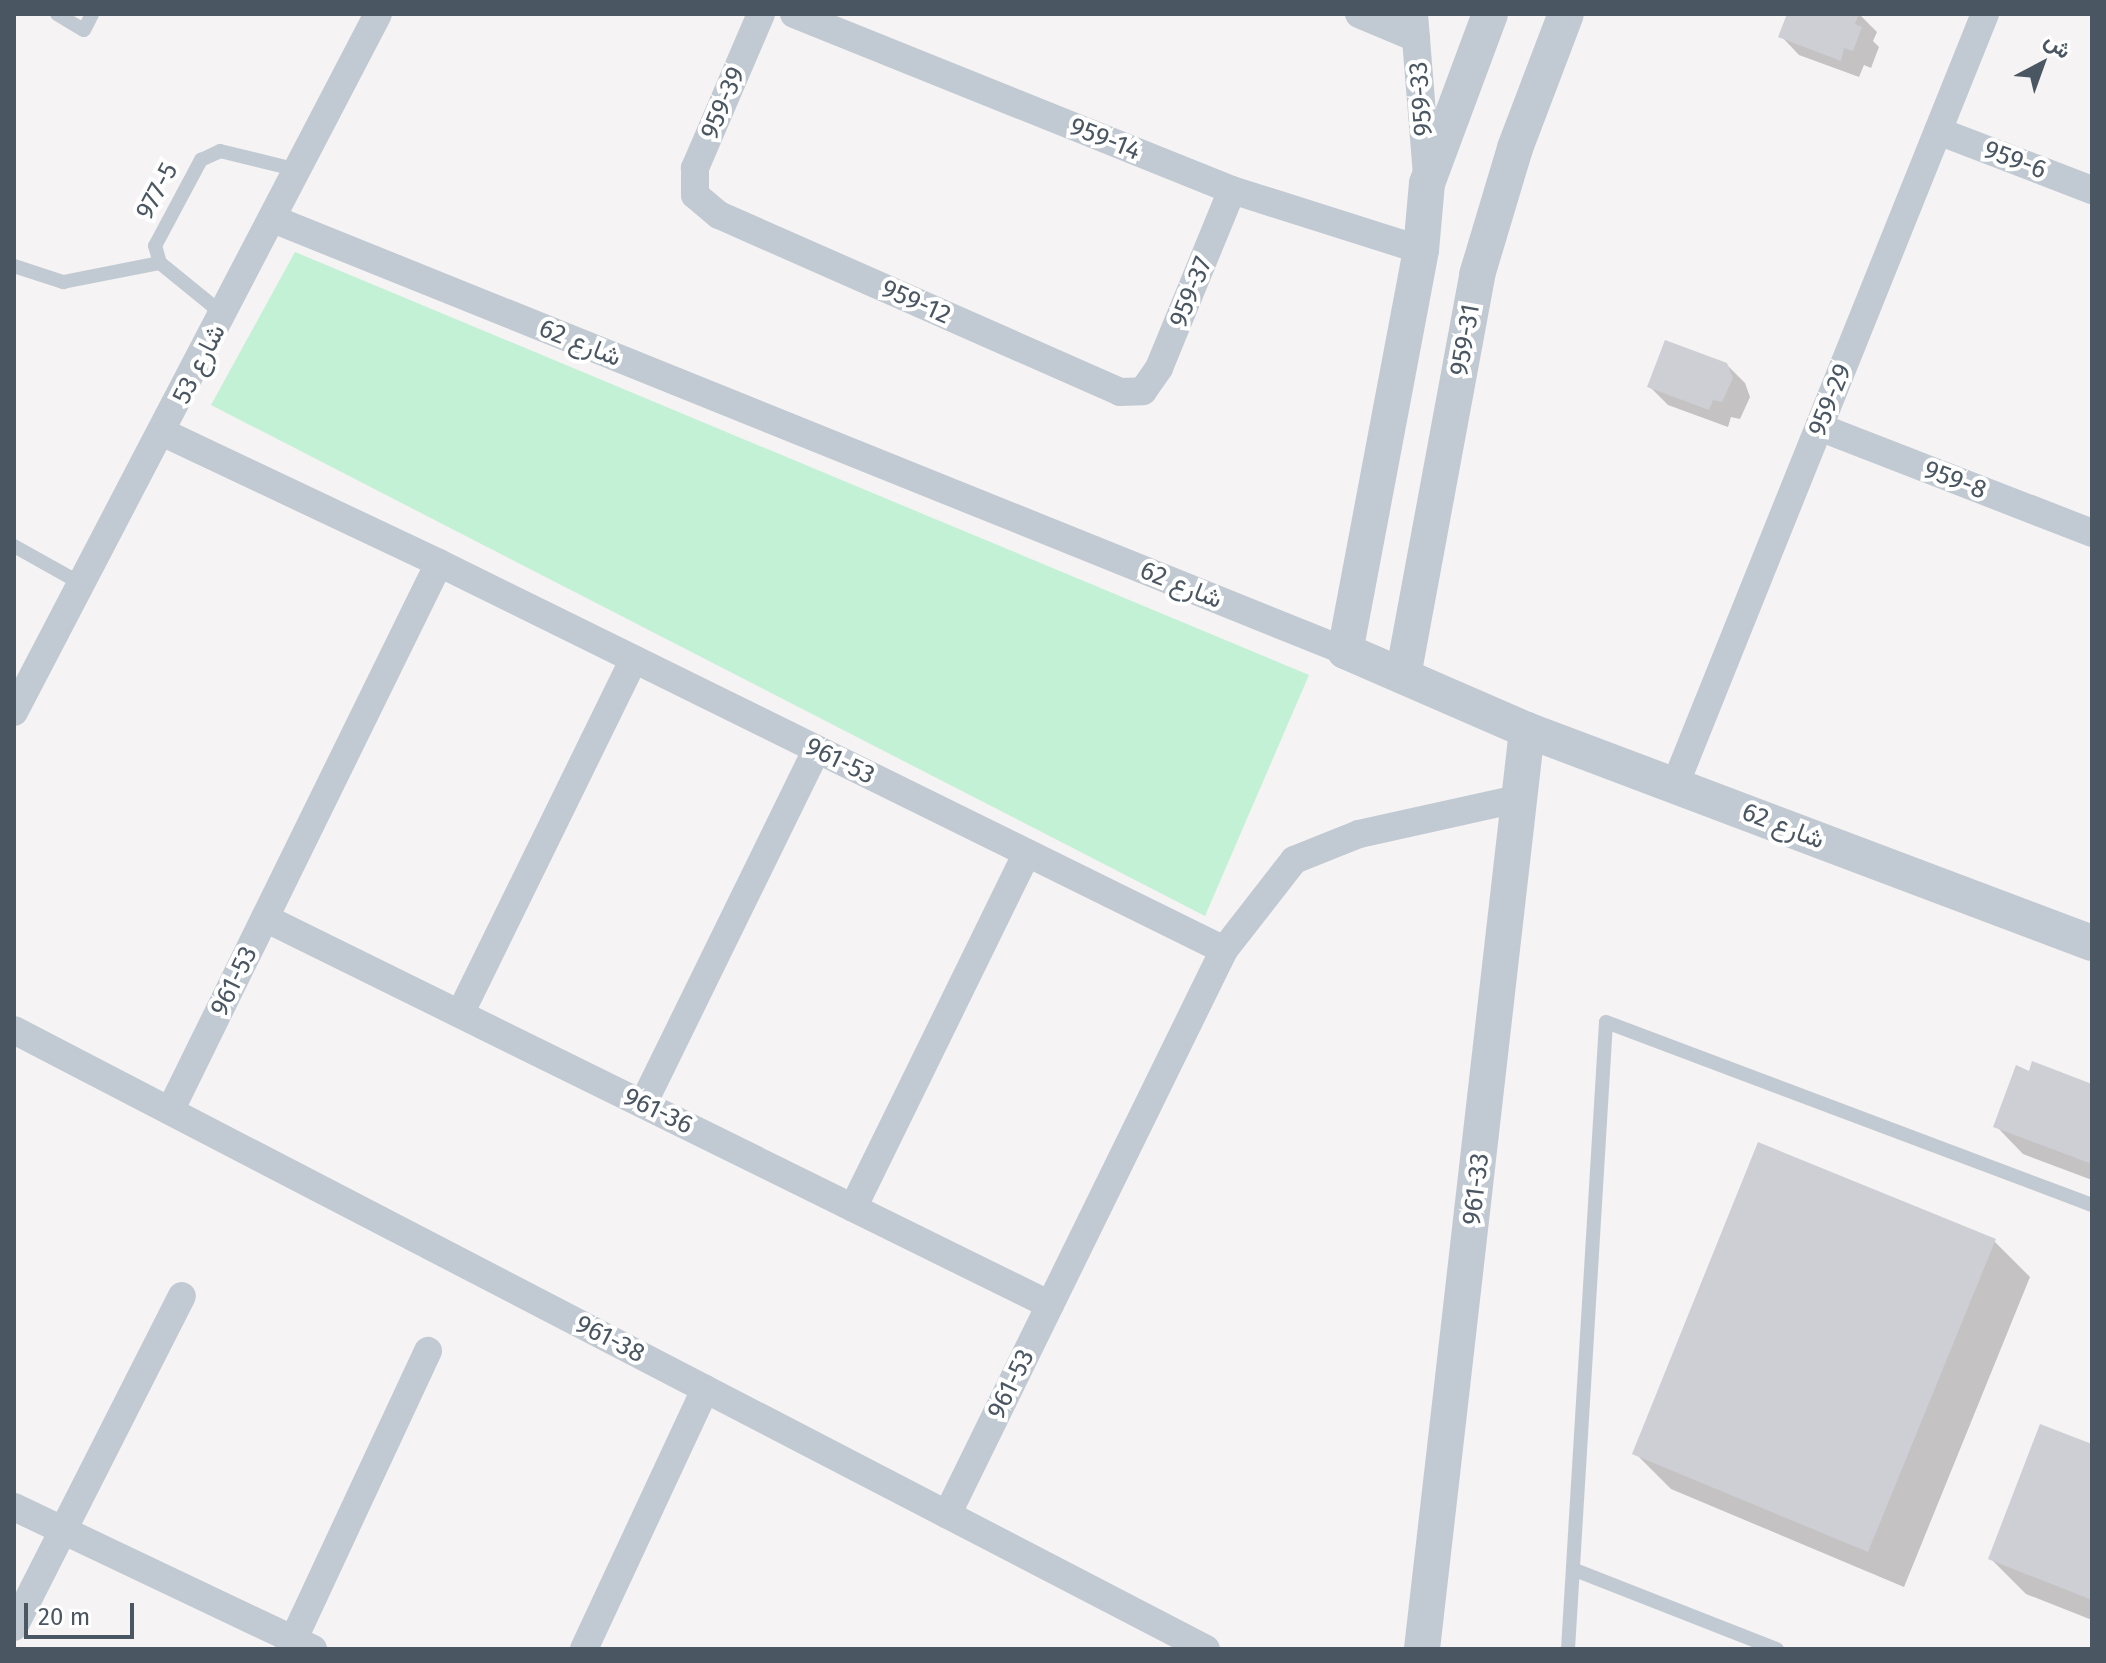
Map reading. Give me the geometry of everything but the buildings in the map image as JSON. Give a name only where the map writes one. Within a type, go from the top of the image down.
[{"type":"street","name":"شارع 53","points":[[14,712],[164,433],[378,14]]},
{"type":"street","name":"959-39","points":[[695,195],[695,168],[761,14]]},
{"type":"street","name":"959-14","points":[[794,14],[1232,190],[1421,250]]},
{"type":"street","points":[[1359,14],[1415,26]]},
{"type":"street","points":[[1345,651],[1421,250],[1427,183],[1490,14]]},
{"type":"street","name":"959-31","points":[[1403,676],[1477,275],[1515,148],[1566,14]]},
{"type":"street","name":"959-29","points":[[1675,785],[1985,14]]},
{"type":"street","name":"959-33","points":[[1415,26],[1427,183]]},
{"type":"street","name":"959-6","points":[[1938,131],[2092,190]]},
{"type":"street","name":"959-37","points":[[1143,391],[1159,368],[1232,190]]},
{"type":"street","name":"959-12","points":[[695,195],[719,215],[1120,392],[1143,391]]},
{"type":"street","name":"شارع 62","points":[[273,219],[1345,651],[1527,730],[2092,943]]},
{"type":"street","name":"959-8","points":[[1819,427],[2092,533]]},
{"type":"street","points":[[164,433],[439,563]]},
{"type":"street","name":"961-53","points":[[170,1111],[439,563],[1224,950],[947,1515]]},
{"type":"street","points":[[460,1014],[634,659]]},
{"type":"street","name":"961-33","points":[[1422,1649],[1522,798],[1527,730]]},
{"type":"street","points":[[643,1104],[817,749]]},
{"type":"street","points":[[1224,950],[1294,860],[1359,834],[1522,798]]},
{"type":"street","points":[[853,1208],[1027,853]]},
{"type":"street","name":"961-36","points":[[265,918],[1050,1305]]},
{"type":"street","name":"961-38","points":[[14,1030],[1206,1649]]},
{"type":"street","points":[[14,1627],[182,1296]]},
{"type":"street","points":[[14,1507],[65,1529],[298,1646],[428,1351]]},
{"type":"street","points":[[584,1649],[705,1389]]},
{"type":"lane","points":[[57,14],[84,30],[92,14]]},
{"type":"lane","name":"977-5","points":[[224,315],[160,263],[155,246],[201,160],[220,151],[298,170]]},
{"type":"lane","points":[[14,266],[63,282],[160,263]]},
{"type":"lane","points":[[14,546],[82,584]]},
{"type":"lane","points":[[1568,1649],[1606,1022],[2092,1205]]},
{"type":"lane","points":[[1575,1570],[1777,1649]]},
{"type":"green space","points":[[295,252],[1309,675],[1205,916],[211,405]]}]
